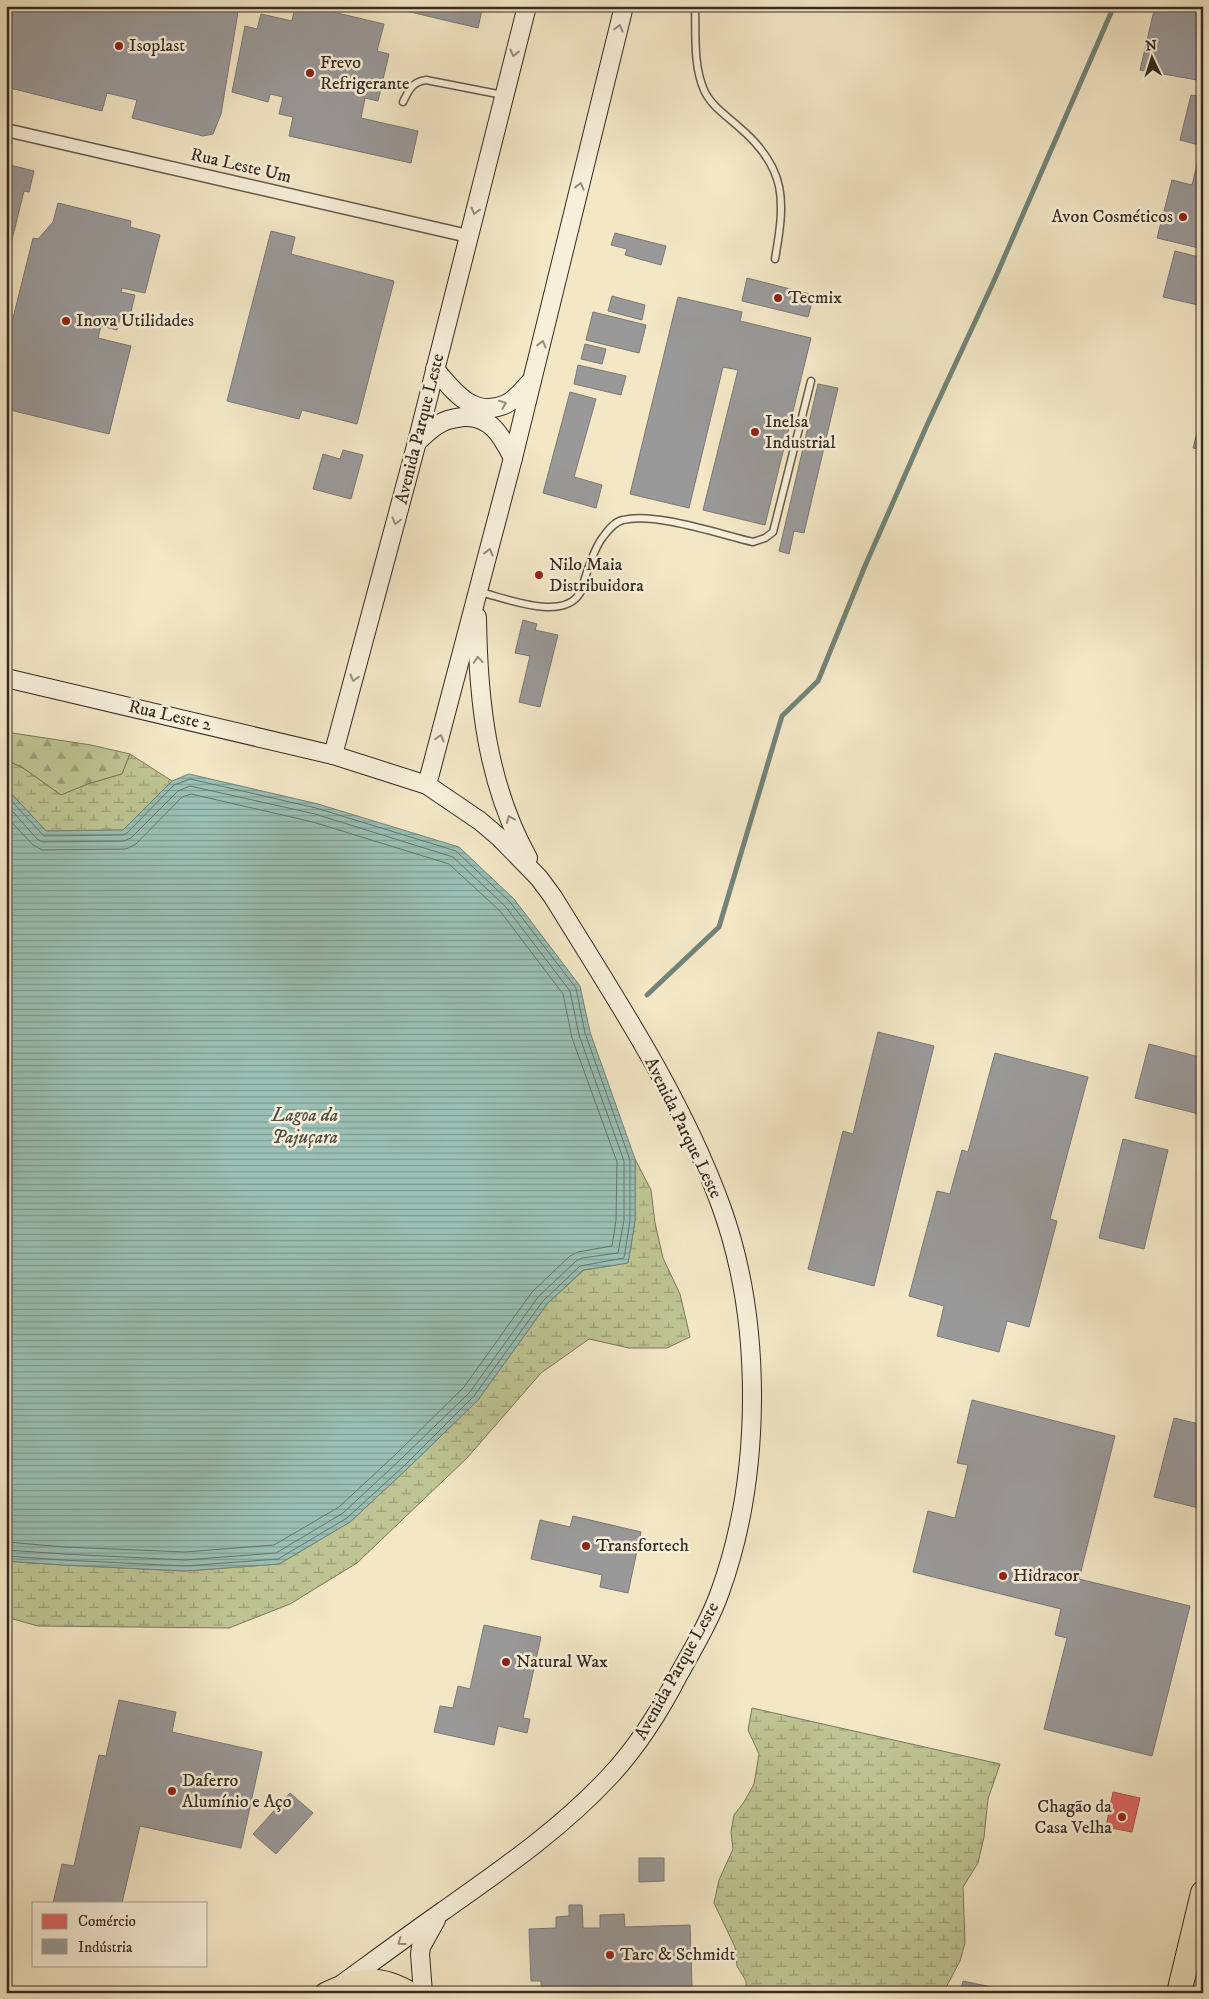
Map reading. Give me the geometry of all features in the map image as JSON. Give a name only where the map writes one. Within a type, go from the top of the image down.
[{"type":"highway","points":[[1179,1993],[1203,1893]]},
{"type":"main road","points":[[332,1991],[359,1980],[376,1979],[388,1981],[412,1993]]},
{"type":"street","name":"Avenida Parque Leste","points":[[332,1991],[552,1831],[610,1776],[644,1734],[704,1629],[719,1595],[734,1546],[744,1497],[752,1382],[748,1317],[732,1241],[722,1208],[708,1172],[663,1081],[563,913],[539,878],[500,838],[480,821],[427,785],[333,755],[417,442],[526,6]]},
{"type":"street","points":[[427,785],[533,379],[624,6]]},
{"type":"street","name":"Rua Leste Um","points":[[6,130],[468,236]]},
{"type":"street","points":[[435,369],[454,393],[467,403],[480,407],[493,408],[506,404],[515,398],[533,379]]},
{"type":"street","points":[[417,442],[441,422],[469,417],[482,420],[493,427],[513,458]]},
{"type":"street","points":[[478,595],[478,657],[487,747],[506,809],[520,844],[539,878]]},
{"type":"street","name":"Rua Leste 2","points":[[6,678],[333,755]]},
{"type":"street","name":"Avenida Parque Leste","points":[[423,1993],[421,1947],[440,1913]]},
{"type":"lane","points":[[695,6],[698,72],[704,89],[711,103],[747,134],[767,157],[779,180],[781,224],[774,259]]},
{"type":"lane","points":[[403,102],[416,81],[426,80],[504,95]]},
{"type":"lane","points":[[478,595],[532,606],[554,607],[571,602],[580,593],[599,542],[609,528],[621,520],[642,518],[664,520],[753,542],[765,538],[773,532],[812,381]]},
{"type":"green space","points":[[6,732],[91,745],[130,754],[122,774],[88,784],[61,795],[23,768],[6,760]]},
{"type":"green space","points":[[130,754],[172,781],[123,830],[46,831],[6,788],[6,760],[23,768],[61,795],[88,784],[122,774]]},
{"type":"green space","points":[[635,1159],[651,1190],[655,1223],[663,1258],[680,1294],[690,1337],[667,1348],[629,1348],[589,1339],[541,1373],[467,1458],[357,1563],[290,1604],[229,1628],[38,1626],[6,1617],[6,1561],[185,1571],[279,1564],[350,1522],[478,1400],[547,1304],[584,1270],[628,1263],[635,1221]]},
{"type":"green space","points":[[752,1708],[1000,1764],[988,1799],[984,1837],[978,1863],[963,1887],[965,1943],[960,1961],[943,1993],[746,1993],[746,1981],[737,1966],[735,1947],[714,1903],[719,1880],[733,1849],[731,1832],[734,1815],[754,1784],[759,1754],[748,1730]]},
{"type":"water","name":"Lagoa da Pajuçara","points":[[189,774],[318,804],[459,847],[514,899],[580,986],[590,1032],[635,1159],[635,1221],[628,1263],[583,1270],[547,1304],[478,1400],[409,1467],[350,1522],[279,1564],[185,1571],[6,1561],[6,788],[46,831],[123,830],[172,781]]},
{"type":"building: Comércio","name":"Chagão da Casa Velha","points":[[1113,1792],[1140,1798],[1132,1832],[1106,1827]]},
{"type":"building: Indústria","name":"Isoplast","points":[[6,6],[239,6],[221,114],[213,134],[203,136],[132,118],[137,100],[107,93],[102,111],[6,87]]},
{"type":"building: Indústria","name":"Frevo Refrigerante","points":[[295,6],[307,6],[384,24],[377,51],[389,54],[378,101],[365,98],[361,118],[418,131],[411,163],[289,136],[293,117],[279,114],[283,97],[270,94],[268,102],[232,92],[245,26],[257,29],[261,14],[292,21]]},
{"type":"building: Indústria","points":[[385,6],[483,6],[478,28]]},
{"type":"building: Indústria","points":[[1155,6],[1203,6],[1203,81],[1140,70]]},
{"type":"building: Indústria","points":[[1191,95],[1203,97],[1203,146],[1180,140]]},
{"type":"building: Indústria","name":"Avon Cosméticos","points":[[1200,152],[1203,153],[1203,188],[1199,187],[1197,195],[1203,197],[1203,249],[1157,238],[1172,180],[1192,185]]},
{"type":"building: Indústria","points":[[6,164],[34,171],[29,192],[24,191],[6,264]]},
{"type":"building: Indústria","name":"Inova Utilidades","points":[[58,203],[131,221],[130,227],[160,235],[145,293],[122,288],[121,292],[135,295],[130,316],[121,314],[117,330],[101,326],[98,338],[131,346],[109,434],[6,409],[6,346],[33,238],[38,239],[53,222]]},
{"type":"building: Indústria","points":[[271,231],[295,237],[291,254],[394,281],[357,424],[302,410],[299,419],[227,401]]},
{"type":"building: Indústria","points":[[615,233],[666,246],[661,265],[625,255],[627,249],[611,245]]},
{"type":"building: Indústria","name":"Avon Cosméticos","points":[[1175,251],[1203,258],[1203,287],[1198,305],[1163,297]]},
{"type":"building: Indústria","name":"Tecmix","points":[[747,278],[814,295],[808,317],[742,301]]},
{"type":"building: Indústria","points":[[612,296],[645,305],[642,320],[608,311]]},
{"type":"building: Indústria","name":"Inelsa Industrial","points":[[678,297],[742,312],[740,321],[811,338],[765,525],[703,510],[738,370],[723,367],[689,508],[630,494]]},
{"type":"building: Indústria","points":[[593,312],[646,325],[639,353],[586,340]]},
{"type":"building: Indústria","points":[[585,344],[606,349],[602,364],[581,359]]},
{"type":"building: Indústria","points":[[578,365],[626,376],[621,395],[574,384]]},
{"type":"building: Indústria","name":"Inelsa Industrial","points":[[818,384],[838,388],[804,533],[794,531],[789,554],[779,551]]},
{"type":"building: Indústria","points":[[570,392],[596,399],[574,477],[602,485],[596,508],[543,493]]},
{"type":"building: Indústria","points":[[1203,411],[1203,450],[1193,448]]},
{"type":"building: Indústria","points":[[343,450],[363,455],[351,499],[313,489],[323,454],[340,459]]},
{"type":"building: Indústria","points":[[523,620],[537,624],[535,630],[558,635],[540,707],[519,702],[530,656],[515,653]]},
{"type":"building: Indústria","points":[[878,1032],[934,1046],[874,1286],[808,1269],[843,1131],[853,1134]]},
{"type":"building: Indústria","points":[[1149,1044],[1203,1058],[1203,1115],[1135,1098]]},
{"type":"building: Indústria","points":[[995,1053],[1088,1077],[1050,1219],[1057,1221],[1029,1327],[1007,1321],[999,1352],[937,1336],[944,1306],[909,1296],[937,1191],[950,1194],[962,1150],[968,1152]]},
{"type":"building: Indústria","points":[[1123,1139],[1168,1150],[1144,1249],[1099,1238]]},
{"type":"building: Indústria","name":"Hidracor","points":[[972,1400],[1115,1436],[1079,1579],[1190,1606],[1152,1756],[1044,1729],[1067,1638],[1055,1635],[1061,1609],[913,1572],[928,1511],[955,1518],[968,1465],[957,1463]]},
{"type":"building: Indústria","points":[[1174,1418],[1203,1425],[1203,1509],[1154,1497]]},
{"type":"building: Indústria","name":"Transfortech","points":[[573,1516],[641,1532],[628,1593],[600,1587],[602,1575],[531,1559],[540,1520],[570,1527]]},
{"type":"building: Indústria","name":"Natural Wax","points":[[484,1625],[541,1637],[523,1718],[530,1719],[527,1733],[498,1726],[494,1745],[434,1732],[440,1706],[453,1708],[458,1686],[470,1689]]},
{"type":"building: Indústria","name":"Daferro Alumínio e Aço","points":[[119,1700],[176,1712],[172,1732],[262,1752],[241,1848],[140,1826],[122,1902],[53,1902],[62,1864],[74,1866],[99,1755],[106,1756]]},
{"type":"building: Indústria","name":"Daferro Alumínio e Aço","points":[[290,1793],[313,1813],[276,1854],[253,1834]]},
{"type":"building: Indústria","points":[[639,1858],[664,1858],[664,1881],[639,1882]]},
{"type":"building: Indústria","name":"Tarc & Schmidt","points":[[569,1905],[582,1905],[583,1928],[600,1928],[600,1915],[624,1914],[625,1927],[690,1925],[692,1987],[541,1992],[541,1981],[531,1981],[529,1929],[556,1928],[556,1917],[569,1916]]},
{"type":"building: Indústria","points":[[963,1981],[1019,1993],[960,1993]]},
{"type":"waterway","points":[[647,995],[719,927],[782,716],[818,681],[865,566],[927,425],[993,283],[1114,6]]},
{"type":"place","name":"Isoplast","points":[[119,46]]},
{"type":"place","name":"Frevo Refrigerante","points":[[310,73]]},
{"type":"place","name":"Avon Cosméticos","points":[[1183,217]]},
{"type":"place","name":"Tecmix","points":[[778,298]]},
{"type":"place","name":"Inova Utilidades","points":[[66,321]]},
{"type":"place","name":"Inelsa Industrial","points":[[755,432]]},
{"type":"place","name":"Nilo Maia Distribuidora","points":[[539,575]]},
{"type":"place","name":"Transfortech","points":[[586,1546]]},
{"type":"place","name":"Hidracor","points":[[1003,1576]]},
{"type":"place","name":"Natural Wax","points":[[506,1662]]},
{"type":"place","name":"Daferro Alumínio e Aço","points":[[172,1791]]},
{"type":"place","name":"Chagão da Casa Velha","points":[[1122,1817]]},
{"type":"place","name":"Tarc & Schmidt","points":[[610,1955]]}]
